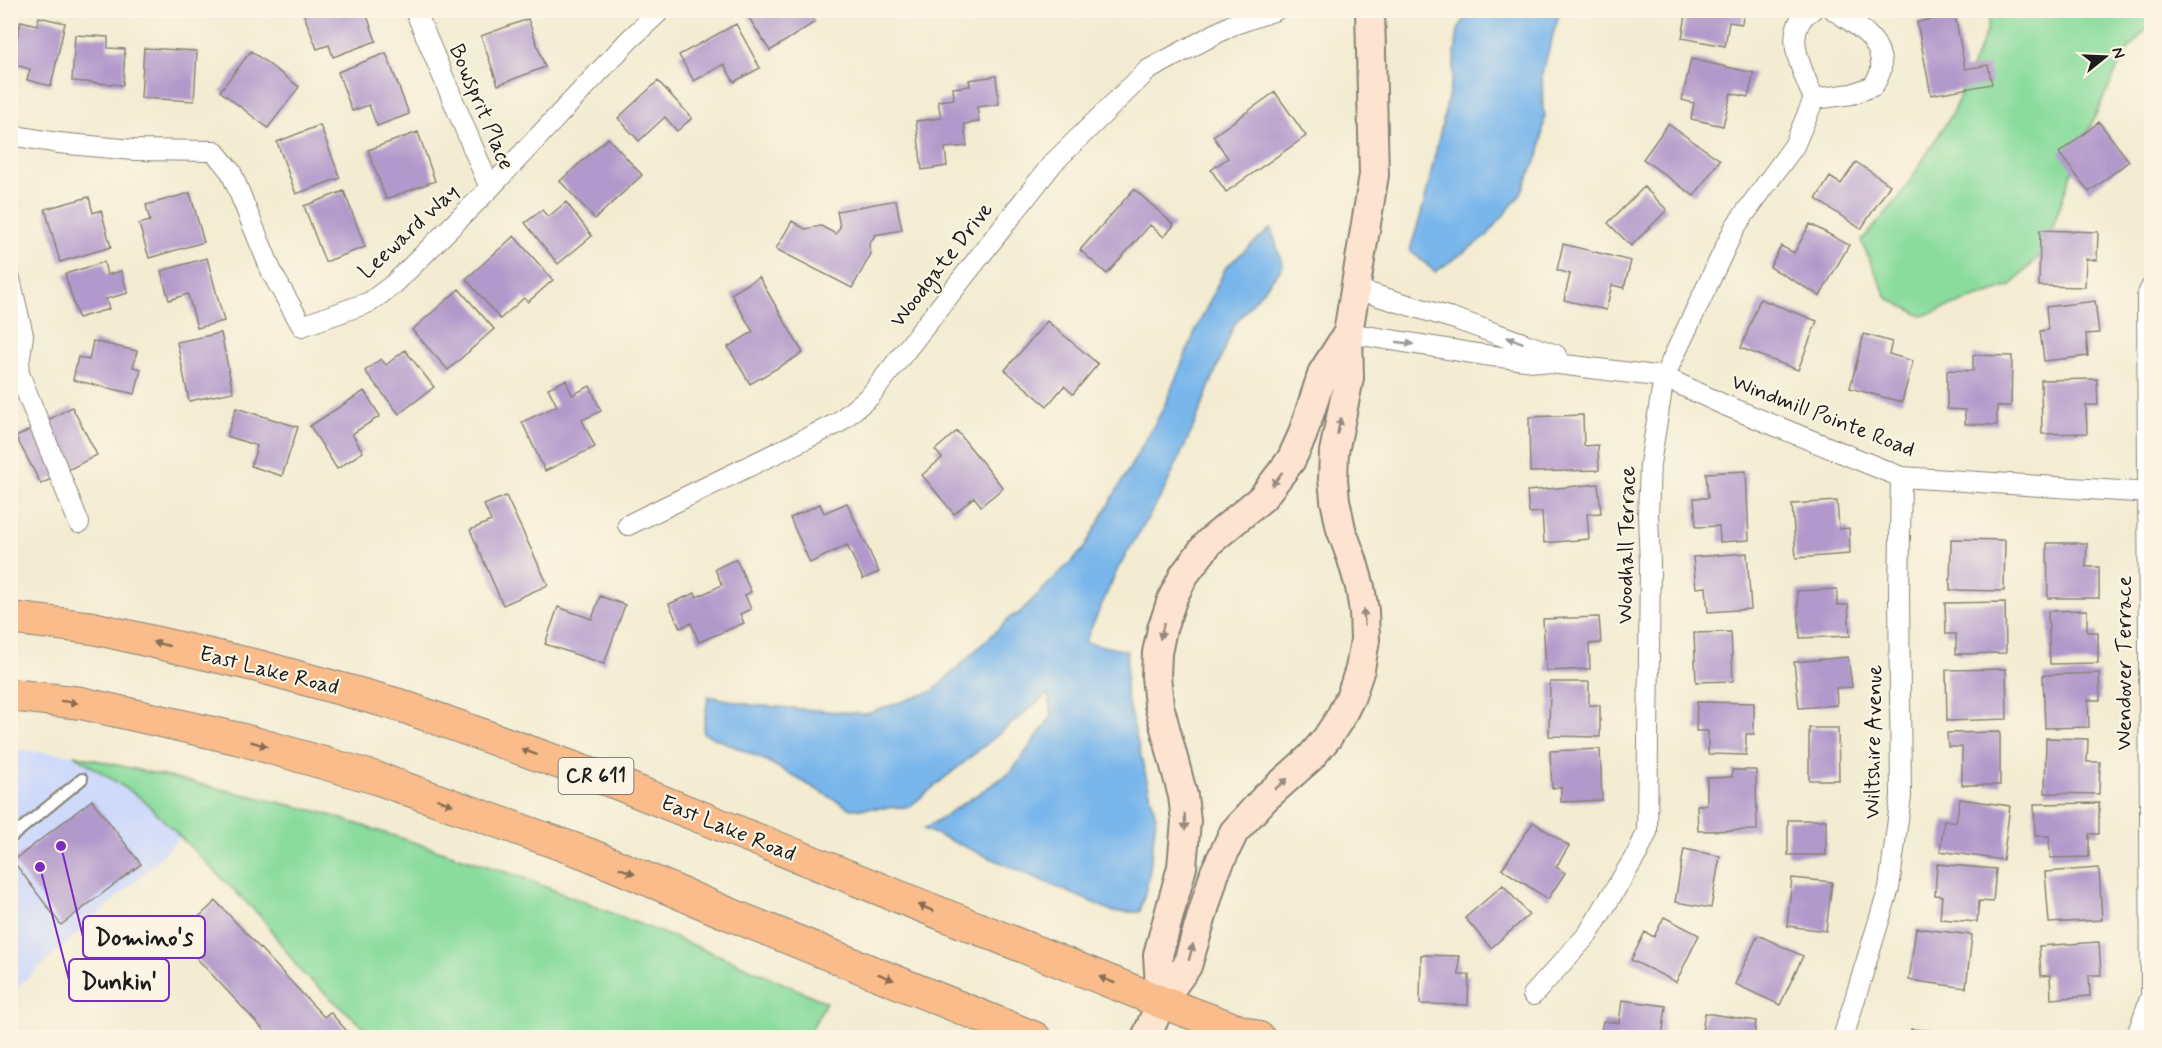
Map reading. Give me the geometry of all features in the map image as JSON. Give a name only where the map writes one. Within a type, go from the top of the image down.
[{"type":"main road","name":"East Lake Road","points":[[10,618],[93,628],[258,666],[399,705],[616,783],[1161,1002],[1259,1038]]},
{"type":"main road","points":[[10,695],[81,704],[240,739],[376,778],[588,854],[1035,1038]]},
{"type":"street","name":"Bowsprit Place","points":[[415,10],[490,188]]},
{"type":"street","name":"Leeward Way","points":[[10,135],[58,143],[133,150],[214,151],[231,172],[273,275],[302,326],[370,302],[394,284],[490,188],[629,40],[661,10]]},
{"type":"street","name":"Woodgate Drive","points":[[628,525],[838,423],[870,396],[1053,163],[1148,70],[1232,25],[1276,10]]},
{"type":"street","points":[[1146,1038],[1161,1002],[1187,966],[1215,872],[1234,832],[1265,798],[1310,758],[1327,738],[1347,704],[1360,669],[1365,639],[1361,595],[1352,559],[1341,529],[1333,479],[1334,452],[1349,378],[1348,333],[1374,175],[1370,10]]},
{"type":"street","points":[[1812,10],[1802,16],[1795,31],[1795,44],[1798,60],[1814,99],[1852,94],[1873,86],[1882,69],[1877,47],[1870,35],[1834,10]]},
{"type":"street","name":"Woodhall Terrace","points":[[1533,995],[1588,934],[1638,852],[1647,832],[1650,564],[1648,515],[1650,464],[1664,377],[1735,227],[1794,146],[1814,99]]},
{"type":"street","points":[[10,279],[23,335],[14,374],[79,523]]},
{"type":"street","name":"Wendover Terrace","points":[[2136,1038],[2151,996],[2150,493],[2147,296],[2151,286]]},
{"type":"street","name":"Windmill Pointe Road","points":[[1355,289],[1458,320],[1590,367]]},
{"type":"street","points":[[1161,1002],[1158,955],[1182,867],[1186,832],[1183,796],[1159,705],[1156,676],[1157,653],[1162,630],[1173,597],[1184,574],[1209,542],[1262,498],[1291,460],[1302,436],[1323,372],[1348,333]]},
{"type":"street","name":"Windmill Pointe Road","points":[[1348,333],[1484,355],[1664,377],[1900,477],[2150,493]]},
{"type":"street","name":"Wiltshire Avenue","points":[[1843,1038],[1889,888],[1901,795],[1900,477]]},
{"type":"lane","points":[[10,838],[82,779]]},
{"type":"shaded area","points":[[11,749],[74,755],[141,798],[180,837],[152,866],[11,993]]},
{"type":"green space","points":[[1991,11],[2151,11],[2151,23],[2124,55],[2080,148],[2045,250],[2011,286],[1922,316],[1887,298],[1861,241],[1899,198],[1952,114],[1987,30]]},
{"type":"green space","points":[[74,755],[320,812],[518,876],[733,961],[826,1002],[807,1037],[375,1037],[301,972],[263,919],[141,798]]},
{"type":"water","points":[[1469,11],[1560,11],[1542,73],[1545,115],[1540,152],[1520,195],[1487,236],[1435,272],[1410,250],[1424,204],[1452,80],[1458,30]]},
{"type":"water","points":[[1271,228],[1283,266],[1234,325],[1193,428],[1163,493],[1118,568],[1085,642],[1127,651],[1126,695],[1156,817],[1149,877],[1140,912],[1114,912],[924,829],[1010,773],[1052,716],[1048,694],[909,807],[851,809],[765,760],[703,733],[708,696],[752,705],[866,714],[933,691],[1012,616],[1018,614],[1083,550],[1163,409],[1195,332],[1226,267]]},
{"type":"building","points":[[302,10],[365,10],[376,41],[333,57],[329,45],[317,49]]},
{"type":"building","points":[[472,10],[496,10],[496,11],[475,19]]},
{"type":"building","points":[[749,10],[807,10],[815,22],[770,51],[746,13]]},
{"type":"building","points":[[1687,10],[1744,10],[1742,24],[1729,22],[1725,46],[1682,38]]},
{"type":"building","points":[[1955,15],[1965,69],[1988,65],[1992,84],[1931,95],[1917,22]]},
{"type":"building","points":[[39,17],[65,23],[51,86],[27,80],[30,69],[11,64],[21,21],[37,25]]},
{"type":"building","points":[[528,19],[545,67],[498,85],[481,36]]},
{"type":"building","points":[[736,24],[760,68],[734,82],[724,64],[694,81],[679,55]]},
{"type":"building","points":[[75,35],[108,37],[108,48],[125,49],[123,85],[72,81]]},
{"type":"building","points":[[144,48],[197,51],[194,101],[141,98]]},
{"type":"building","points":[[251,51],[299,87],[268,128],[220,91]]},
{"type":"building","points":[[386,53],[409,114],[377,126],[369,105],[352,111],[338,72]]},
{"type":"building","points":[[1691,59],[1754,73],[1748,97],[1731,93],[1723,126],[1691,119],[1694,103],[1682,100]]},
{"type":"building","points":[[996,76],[999,104],[977,107],[979,122],[964,124],[967,146],[945,148],[947,166],[922,170],[916,121],[941,118],[938,101],[954,99],[953,88],[970,86],[969,80]]},
{"type":"building","points":[[658,81],[692,118],[677,131],[665,117],[639,141],[618,118]]},
{"type":"building","points":[[1275,92],[1306,136],[1226,192],[1211,170],[1228,158],[1213,136]]},
{"type":"building","points":[[2099,122],[2129,161],[2089,192],[2059,153]]},
{"type":"building","points":[[1668,124],[1720,160],[1694,196],[1643,159]]},
{"type":"building","points":[[320,125],[340,178],[296,194],[277,142]]},
{"type":"building","points":[[418,132],[435,181],[386,199],[368,150]]},
{"type":"building","points":[[608,138],[642,175],[595,219],[560,181]]},
{"type":"building","points":[[1856,162],[1890,185],[1861,229],[1816,199],[1830,177],[1841,184]]},
{"type":"building","points":[[1644,187],[1667,210],[1631,246],[1608,223]]},
{"type":"building","points":[[1134,189],[1174,225],[1164,237],[1150,225],[1107,274],[1080,250]]},
{"type":"building","points":[[344,191],[365,247],[325,262],[304,206]]},
{"type":"building","points":[[190,193],[204,242],[149,258],[139,224],[150,221],[146,205]]},
{"type":"building","points":[[89,197],[93,213],[101,210],[111,247],[60,262],[45,209]]},
{"type":"building","points":[[896,200],[902,230],[875,235],[869,245],[871,254],[852,288],[776,249],[792,221],[805,229],[821,226],[836,234],[840,227],[837,211]]},
{"type":"building","points":[[566,202],[592,236],[558,264],[525,223],[542,210],[548,217]]},
{"type":"building","points":[[1810,224],[1849,245],[1820,296],[1770,267],[1781,246],[1794,253]]},
{"type":"building","points":[[2040,230],[2098,232],[2097,260],[2086,259],[2085,287],[2039,286]]},
{"type":"building","points":[[514,236],[553,280],[528,302],[524,298],[500,319],[466,279]]},
{"type":"building","points":[[1563,244],[1631,261],[1624,288],[1612,285],[1606,310],[1564,300],[1570,274],[1557,270]]},
{"type":"building","points":[[207,258],[224,321],[197,328],[188,294],[169,300],[161,271]]},
{"type":"building","points":[[104,262],[107,275],[121,271],[128,293],[106,299],[109,309],[78,318],[65,274]]},
{"type":"building","points":[[759,277],[803,353],[750,384],[728,347],[753,332],[731,294]]},
{"type":"building","points":[[459,289],[494,329],[448,370],[412,330]]},
{"type":"building","points":[[1760,299],[1817,321],[1798,370],[1741,348]]},
{"type":"building","points":[[2095,301],[2099,333],[2086,334],[2088,356],[2044,361],[2040,331],[2048,330],[2046,307]]},
{"type":"building","points":[[1047,321],[1098,364],[1073,394],[1064,386],[1047,406],[1005,370]]},
{"type":"building","points":[[221,333],[233,392],[189,401],[177,342]]},
{"type":"building","points":[[1864,334],[1892,342],[1889,354],[1913,361],[1902,402],[1850,388]]},
{"type":"building","points":[[93,341],[137,351],[133,367],[141,369],[135,394],[73,380],[78,357],[89,360]]},
{"type":"building","points":[[405,350],[434,387],[399,414],[365,371],[381,359],[386,365]]},
{"type":"building","points":[[1973,355],[2012,356],[2011,406],[1997,406],[1997,425],[1965,424],[1965,410],[1947,409],[1947,370],[1973,371]]},
{"type":"building","points":[[2097,379],[2098,405],[2086,405],[2087,433],[2042,434],[2041,380]]},
{"type":"building","points":[[566,380],[572,395],[590,386],[601,411],[582,420],[595,447],[545,471],[522,422],[557,406],[548,388]]},
{"type":"building","points":[[364,391],[380,416],[352,434],[363,452],[337,469],[310,426]]},
{"type":"building","points":[[72,407],[97,455],[41,484],[16,437]]},
{"type":"building","points":[[236,408],[298,427],[282,476],[251,466],[257,446],[227,436]]},
{"type":"building","points":[[1583,415],[1584,446],[1598,445],[1599,470],[1530,472],[1529,417]]},
{"type":"building","points":[[957,431],[1003,488],[981,506],[974,497],[954,514],[922,475],[942,458],[935,450]]},
{"type":"building","points":[[1746,471],[1749,540],[1720,542],[1719,526],[1696,527],[1694,498],[1708,498],[1706,473]]},
{"type":"building","points":[[1598,484],[1601,513],[1587,514],[1589,539],[1544,543],[1542,512],[1529,513],[1527,491]]},
{"type":"building","points":[[506,496],[548,585],[503,605],[470,530],[491,521],[484,505]]},
{"type":"building","points":[[1837,501],[1839,529],[1849,528],[1850,554],[1796,558],[1792,504]]},
{"type":"building","points":[[847,503],[879,572],[863,579],[847,545],[810,563],[790,518],[820,504],[824,513]]},
{"type":"building","points":[[1951,539],[2005,540],[2004,591],[1950,590]]},
{"type":"building","points":[[2047,543],[2087,543],[2086,567],[2099,567],[2099,598],[2048,598]]},
{"type":"building","points":[[1747,553],[1751,609],[1708,612],[1706,587],[1696,588],[1693,557]]},
{"type":"building","points":[[736,559],[751,592],[745,595],[751,609],[740,614],[744,623],[699,642],[691,623],[680,628],[669,604],[695,593],[697,597],[722,585],[715,569]]},
{"type":"building","points":[[1837,589],[1837,605],[1848,605],[1850,636],[1800,638],[1797,591]]},
{"type":"building","points":[[600,596],[625,605],[604,664],[545,644],[558,607],[592,619]]},
{"type":"building","points":[[2005,602],[2006,653],[1956,654],[1956,634],[1946,634],[1945,603]]},
{"type":"building","points":[[2087,610],[2087,632],[2098,632],[2098,663],[2050,664],[2048,611]]},
{"type":"building","points":[[1599,617],[1601,643],[1589,644],[1590,669],[1546,671],[1543,619]]},
{"type":"building","points":[[1731,632],[1733,681],[1696,682],[1694,633]]},
{"type":"building","points":[[1848,657],[1852,687],[1836,688],[1837,705],[1799,708],[1794,662]]},
{"type":"building","points":[[2006,669],[2007,719],[1947,721],[1946,670]]},
{"type":"building","points":[[2099,673],[2100,700],[2088,700],[2089,727],[2045,728],[2043,675]]},
{"type":"building","points":[[1550,682],[1589,682],[1589,705],[1600,705],[1600,737],[1549,736]]},
{"type":"building","points":[[1697,702],[1754,703],[1754,734],[1746,734],[1746,755],[1708,754],[1708,731],[1696,731]]},
{"type":"building","points":[[1809,728],[1838,728],[1839,780],[1809,780]]},
{"type":"building","points":[[2000,732],[2000,785],[1962,785],[1962,747],[1948,747],[1947,733]]},
{"type":"building","points":[[2046,738],[2088,739],[2087,762],[2100,762],[2099,794],[2045,793]]},
{"type":"building","points":[[1600,749],[1602,800],[1561,802],[1561,787],[1552,788],[1550,751]]},
{"type":"building","points":[[1732,770],[1756,770],[1757,830],[1698,831],[1697,805],[1707,805],[1707,778],[1732,777]]},
{"type":"building","points":[[1960,799],[2010,806],[2003,860],[1940,851],[1944,820],[1956,822]]},
{"type":"building","points":[[92,800],[141,864],[61,925],[13,861]]},
{"type":"building","points":[[2099,803],[2099,834],[2089,834],[2089,857],[2050,858],[2049,836],[2035,836],[2034,804]]},
{"type":"building","points":[[1788,820],[1826,820],[1826,855],[1788,855]]},
{"type":"building","points":[[1533,822],[1569,846],[1556,867],[1565,873],[1548,899],[1502,869]]},
{"type":"building","points":[[1684,849],[1720,856],[1711,908],[1675,902]]},
{"type":"building","points":[[1937,864],[1996,869],[1993,902],[1979,901],[1977,922],[1940,919],[1942,896],[1935,895]]},
{"type":"building","points":[[2099,868],[2102,920],[2049,923],[2045,872]]},
{"type":"building","points":[[1792,878],[1832,882],[1826,931],[1787,926]]},
{"type":"building","points":[[1503,885],[1529,915],[1491,948],[1465,918]]},
{"type":"building","points":[[216,901],[324,1017],[330,1012],[353,1038],[271,1038],[177,937]]},
{"type":"building","points":[[1664,917],[1699,935],[1676,982],[1631,960],[1645,932],[1654,937]]},
{"type":"building","points":[[1916,928],[1972,935],[1966,988],[1909,980]]},
{"type":"building","points":[[1758,935],[1803,956],[1780,1005],[1735,984]]},
{"type":"building","points":[[2099,942],[2101,975],[2089,975],[2090,996],[2051,999],[2050,975],[2041,976],[2039,946]]},
{"type":"building","points":[[1421,955],[1459,956],[1459,975],[1469,975],[1468,1005],[1420,1004]]},
{"type":"building","points":[[1622,1000],[1666,1006],[1662,1038],[1600,1038],[1603,1021],[1619,1023]]},
{"type":"building","points":[[1705,1013],[1756,1021],[1754,1038],[1701,1038]]},
{"type":"building","points":[[1911,1029],[1949,1032],[1949,1038],[1910,1038]]},
{"type":"place","name":"Domino's","points":[[61,846]]},
{"type":"place","name":"Dunkin'","points":[[40,867]]}]
